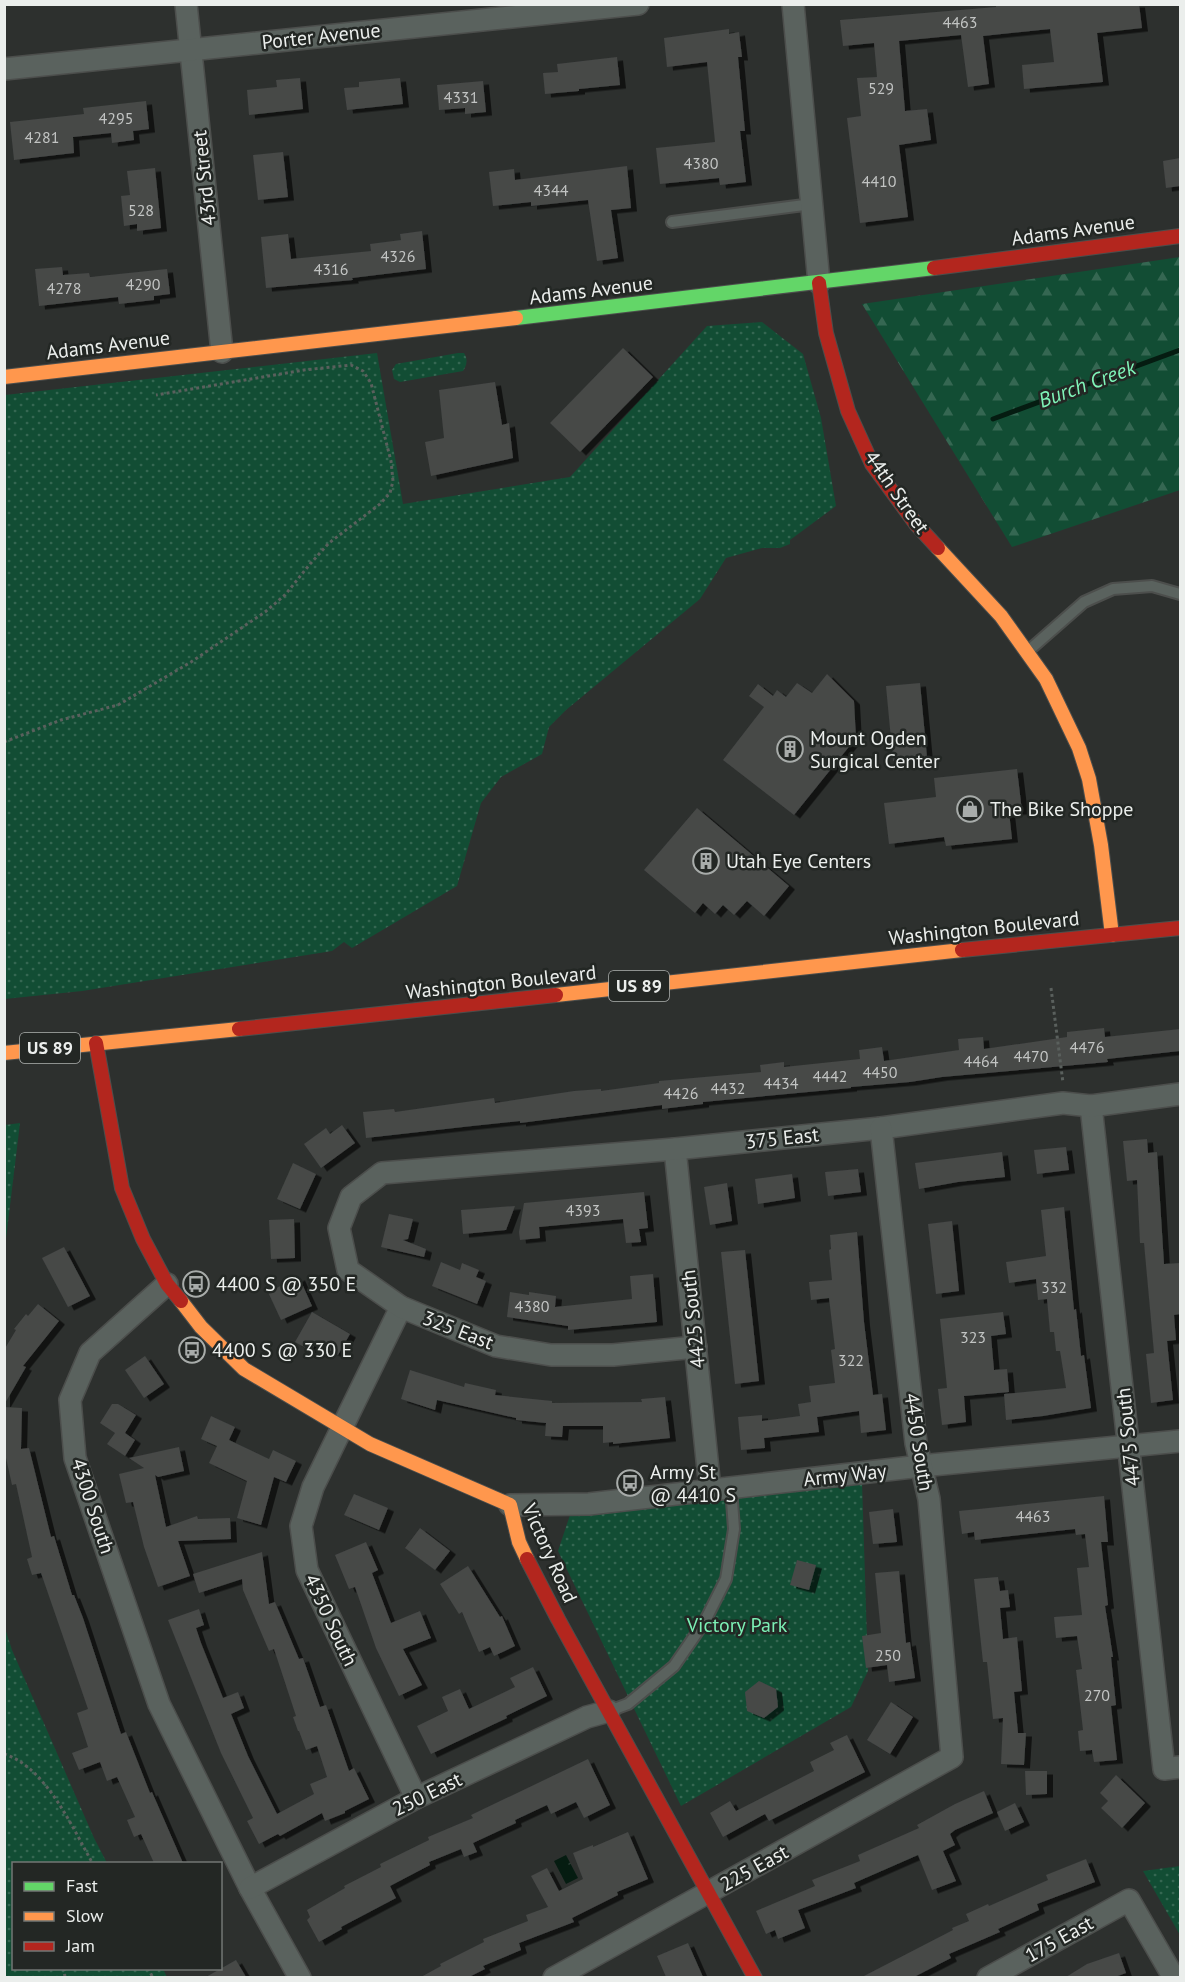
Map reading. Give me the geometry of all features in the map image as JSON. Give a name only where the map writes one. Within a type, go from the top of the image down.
[{"type":"street","name":"43rd Street","points":[[186,4],[222,352]]},
{"type":"street","name":"Porter Avenue","points":[[4,69],[638,4]]},
{"type":"street","name":"44th Street","points":[[794,4],[819,283],[826,333],[848,411],[872,464],[916,524],[1001,616],[1046,679],[1079,748],[1089,779],[1101,844],[1112,935]]},
{"type":"street","name":"Adams Avenue","points":[[4,377],[819,283],[1180,236]]},
{"type":"street","name":"Washington Boulevard","points":[[4,1053],[1180,928]]},
{"type":"street","points":[[96,1042],[122,1188],[142,1239],[167,1284]]},
{"type":"street","name":"375 East","points":[[382,1173],[675,1149],[881,1128],[1063,1103],[1091,1106],[1180,1094]]},
{"type":"street","name":"4475 South","points":[[1091,1106],[1128,1447],[1172,1768]]},
{"type":"street","name":"4450 South","points":[[881,1128],[916,1443],[929,1499],[952,1757]]},
{"type":"street","name":"4425 South","points":[[675,1149],[710,1489]]},
{"type":"street","name":"325 East","points":[[382,1173],[351,1197],[339,1228],[348,1270],[401,1307],[495,1346],[550,1355],[613,1355],[696,1347]]},
{"type":"street","name":"Victory Road","points":[[167,1284],[201,1327],[244,1369],[370,1444],[510,1505],[519,1542],[558,1619],[756,1977]]},
{"type":"street","name":"4300 South","points":[[167,1284],[90,1353],[70,1400],[75,1458],[159,1704],[250,1888],[300,1977]]},
{"type":"street","name":"4350 South","points":[[401,1307],[313,1487],[302,1526],[307,1570],[416,1798]]},
{"type":"street","name":"Army Way","points":[[510,1505],[589,1504],[921,1466],[1180,1441]]},
{"type":"street","name":"250 East","points":[[250,1888],[416,1798],[587,1717],[609,1711]]},
{"type":"street","name":"225 East","points":[[554,1977],[952,1757]]},
{"type":"street","name":"175 East","points":[[988,1977],[1129,1900],[1174,1977]]},
{"type":"lane","points":[[672,222],[812,204]]},
{"type":"lane","points":[[1026,652],[1084,602],[1113,589],[1152,586],[1180,594]]},
{"type":"lane","points":[[609,1711],[628,1704],[674,1666],[705,1621],[726,1579],[734,1529],[731,1487]]},
{"type":"path","points":[[4,742],[61,720],[118,705],[191,662],[278,600],[329,543],[380,504],[390,493],[393,481],[391,461],[370,383],[363,370],[351,365],[304,370],[156,395]]},
{"type":"path","points":[[1051,988],[1063,1088]]},
{"type":"path","points":[[4,1754],[24,1762],[41,1779],[92,1862]]},
{"type":"green space","points":[[1180,257],[1180,490],[1012,547],[862,304]]},
{"type":"green space","points":[[762,322],[803,354],[821,418],[836,506],[790,540],[790,544],[780,548],[762,548],[726,558],[700,599],[566,710],[549,727],[542,754],[501,777],[481,803],[457,886],[352,948],[344,942],[332,951],[82,991],[5,999],[5,395],[377,353],[403,504],[570,477],[707,326]]},
{"type":"green space","points":[[464,353],[466,358],[463,371],[400,382],[394,379],[392,370],[396,364]]},
{"type":"green space","points":[[20,1123],[5,1247],[5,1125]]},
{"type":"green space","name":"Victory Park","points":[[862,1482],[868,1671],[851,1707],[681,1806],[558,1551],[570,1515]]},
{"type":"green space","points":[[4,1625],[12,1650],[106,1862],[12,1862],[12,1970],[164,1970],[167,1977],[5,1977]]},
{"type":"green space","points":[[1180,1866],[1180,1935],[1143,1871]]},
{"type":"water","points":[[566,1855],[578,1878],[566,1884],[554,1861]]},
{"type":"building","points":[[996,4],[1139,4],[1142,28],[1097,33],[1103,82],[1024,89],[1022,65],[1054,62],[1050,29],[983,36],[989,84],[968,87],[961,35],[899,41],[905,111],[927,109],[931,140],[899,145],[908,217],[860,223],[847,118],[861,116],[857,78],[877,77],[874,43],[843,46],[840,20],[996,7]]},
{"type":"building","points":[[729,29],[729,34],[739,32],[742,57],[738,57],[745,131],[740,131],[746,182],[720,185],[719,178],[660,184],[656,148],[715,142],[707,62],[667,67],[664,38]]},
{"type":"building","points":[[617,57],[620,85],[545,94],[543,73],[558,72],[557,64]]},
{"type":"building","points":[[300,78],[303,109],[249,115],[247,90],[277,87],[276,80]]},
{"type":"building","points":[[400,78],[403,104],[347,110],[344,88],[359,87],[359,82]]},
{"type":"building","points":[[483,81],[486,112],[465,114],[465,108],[439,110],[437,85]]},
{"type":"building","points":[[146,101],[149,129],[133,131],[134,140],[112,143],[111,133],[73,137],[74,153],[14,160],[10,122],[84,114],[83,108]]},
{"type":"building","points":[[283,152],[288,197],[258,200],[253,155]]},
{"type":"building","points":[[1180,158],[1180,186],[1166,188],[1163,161]]},
{"type":"building","points":[[627,166],[631,208],[611,210],[618,258],[597,261],[588,200],[531,206],[531,202],[493,206],[489,172],[514,169],[515,180]]},
{"type":"building","points":[[155,168],[161,228],[137,231],[137,224],[124,226],[121,196],[130,195],[127,171]]},
{"type":"building","points":[[422,231],[426,269],[352,278],[353,280],[266,288],[261,237],[288,234],[291,259],[371,251],[370,244],[401,240],[400,234]]},
{"type":"building","points":[[62,267],[63,275],[89,273],[90,277],[167,269],[170,294],[154,296],[154,300],[119,304],[118,297],[39,306],[35,269]]},
{"type":"building","points":[[623,348],[653,377],[580,452],[550,423]]},
{"type":"building","points":[[495,382],[502,425],[509,423],[513,458],[431,476],[425,442],[444,438],[439,390]]},
{"type":"building","name":"Mount Ogden Surgical Center","points":[[827,674],[854,701],[856,738],[794,815],[723,760],[764,707],[749,696],[758,684],[773,696],[777,690],[786,697],[797,683],[812,693]]},
{"type":"building","points":[[920,683],[927,757],[893,761],[886,686]]},
{"type":"building","points":[[1017,769],[1022,811],[1009,812],[1012,839],[946,846],[944,837],[889,844],[884,803],[936,797],[934,778]]},
{"type":"building","name":"Utah Eye Centers","points":[[697,808],[789,886],[764,916],[747,901],[734,915],[723,905],[715,914],[703,903],[695,913],[644,870]]},
{"type":"building","points":[[1104,1028],[1105,1037],[1180,1029],[1180,1051],[1107,1059],[1108,1062],[703,1102],[703,1104],[662,1109],[662,1105],[520,1123],[520,1121],[366,1138],[363,1112],[394,1109],[395,1112],[494,1098],[495,1103],[574,1091],[601,1089],[601,1091],[659,1083],[659,1081],[761,1072],[760,1065],[784,1062],[784,1067],[860,1059],[859,1050],[882,1047],[884,1061],[959,1050],[958,1039],[983,1037],[984,1049],[1067,1037],[1067,1032]]},
{"type":"building","points":[[342,1125],[355,1143],[321,1168],[304,1144],[326,1128],[330,1134]]},
{"type":"building","points":[[1147,1139],[1148,1153],[1157,1152],[1164,1264],[1180,1263],[1180,1314],[1174,1315],[1176,1340],[1167,1341],[1173,1400],[1151,1403],[1146,1354],[1154,1353],[1144,1243],[1140,1243],[1137,1180],[1127,1181],[1123,1141]]},
{"type":"building","points":[[1066,1147],[1069,1170],[1037,1174],[1034,1150]]},
{"type":"building","points":[[1002,1152],[1005,1177],[919,1189],[915,1163]]},
{"type":"building","points":[[293,1163],[316,1174],[300,1209],[277,1199]]},
{"type":"building","points":[[858,1169],[861,1192],[828,1196],[825,1172]]},
{"type":"building","points":[[792,1174],[795,1198],[758,1204],[755,1179]]},
{"type":"building","points":[[727,1183],[732,1221],[710,1225],[704,1187]]},
{"type":"building","points":[[644,1192],[648,1228],[639,1229],[641,1242],[626,1243],[623,1219],[539,1227],[540,1238],[520,1240],[519,1232],[524,1203]]},
{"type":"building","points":[[515,1206],[506,1230],[463,1234],[461,1210]]},
{"type":"building","points":[[1064,1207],[1074,1310],[1076,1309],[1081,1356],[1084,1355],[1091,1408],[1006,1420],[1004,1394],[1066,1388],[1060,1351],[1056,1351],[1054,1332],[1050,1332],[1047,1299],[1038,1300],[1036,1279],[1009,1283],[1006,1262],[1046,1256],[1041,1210]]},
{"type":"building","points":[[389,1214],[413,1219],[408,1239],[403,1240],[426,1249],[424,1257],[381,1247]]},
{"type":"building","points":[[294,1219],[295,1258],[271,1259],[269,1220]]},
{"type":"building","points":[[952,1221],[959,1291],[936,1294],[928,1224]]},
{"type":"building","points":[[857,1232],[864,1322],[873,1395],[882,1394],[886,1430],[861,1433],[859,1411],[817,1417],[819,1432],[764,1438],[765,1448],[741,1450],[738,1417],[762,1415],[762,1421],[800,1416],[798,1404],[811,1402],[809,1386],[835,1383],[831,1350],[835,1349],[829,1298],[811,1300],[809,1282],[832,1280],[830,1235]]},
{"type":"building","points":[[64,1247],[90,1296],[68,1307],[42,1258]]},
{"type":"building","points":[[745,1250],[759,1381],[735,1384],[721,1252]]},
{"type":"building","points":[[441,1262],[460,1270],[462,1263],[479,1270],[476,1277],[486,1281],[477,1304],[432,1286]]},
{"type":"building","points":[[653,1274],[657,1322],[568,1330],[568,1326],[507,1317],[510,1292],[556,1296],[555,1307],[632,1299],[630,1276]]},
{"type":"building","points":[[299,1277],[312,1306],[281,1320],[268,1292]]},
{"type":"building","points":[[38,1304],[59,1321],[23,1366],[26,1367],[4,1405],[4,1350],[16,1330],[14,1329]]},
{"type":"building","points":[[312,1312],[350,1334],[338,1355],[316,1343],[311,1351],[295,1342]]},
{"type":"building","points":[[1003,1312],[1006,1334],[991,1336],[994,1370],[1007,1369],[1009,1392],[964,1396],[966,1422],[942,1425],[938,1389],[947,1388],[940,1319]]},
{"type":"building","points":[[145,1356],[164,1384],[144,1398],[125,1370]]},
{"type":"building","points":[[410,1370],[464,1387],[465,1383],[496,1390],[495,1395],[552,1401],[552,1403],[642,1402],[641,1399],[665,1397],[670,1438],[603,1443],[603,1426],[563,1426],[562,1437],[545,1436],[546,1423],[516,1420],[516,1418],[437,1400],[435,1410],[401,1399]]},
{"type":"building","points":[[112,1404],[118,1404],[136,1415],[125,1433],[135,1440],[125,1456],[107,1444],[115,1433],[100,1423]]},
{"type":"building","points":[[4,1407],[22,1408],[21,1449],[29,1448],[51,1537],[54,1536],[72,1595],[74,1595],[83,1618],[121,1734],[126,1732],[150,1793],[152,1792],[183,1862],[154,1862],[141,1834],[134,1837],[127,1820],[135,1817],[117,1777],[107,1781],[100,1762],[79,1770],[72,1753],[88,1747],[77,1713],[88,1709],[41,1573],[32,1575],[27,1559],[32,1557],[16,1484],[12,1485],[4,1449]]},
{"type":"building","points":[[211,1416],[235,1427],[229,1440],[269,1459],[273,1450],[296,1461],[286,1482],[274,1477],[261,1525],[237,1518],[247,1481],[209,1463],[217,1446],[201,1439]]},
{"type":"building","points":[[179,1447],[184,1471],[158,1477],[155,1475],[166,1527],[197,1516],[198,1519],[230,1518],[231,1539],[178,1541],[190,1576],[158,1587],[144,1547],[133,1502],[126,1503],[119,1474],[144,1468],[129,1458]]},
{"type":"building","points":[[354,1494],[388,1508],[379,1530],[344,1515]]},
{"type":"building","points":[[1104,1496],[1108,1542],[1101,1542],[1108,1605],[1105,1606],[1113,1657],[1111,1657],[1116,1705],[1111,1706],[1117,1760],[1094,1762],[1092,1750],[1080,1751],[1078,1731],[1083,1730],[1076,1670],[1082,1669],[1077,1636],[1056,1638],[1054,1617],[1082,1615],[1077,1568],[1089,1567],[1085,1534],[1076,1535],[1075,1529],[975,1540],[974,1532],[962,1534],[959,1511]]},
{"type":"building","points":[[893,1509],[897,1542],[873,1544],[869,1512]]},
{"type":"building","points":[[420,1528],[450,1551],[435,1570],[405,1548]]},
{"type":"building","points":[[366,1542],[378,1570],[372,1573],[391,1623],[420,1611],[431,1638],[403,1649],[422,1685],[399,1696],[376,1648],[355,1587],[349,1589],[335,1555]]},
{"type":"building","points":[[262,1552],[269,1604],[275,1602],[299,1659],[303,1658],[320,1707],[326,1705],[349,1771],[354,1768],[369,1799],[325,1821],[322,1813],[280,1836],[278,1834],[259,1844],[247,1821],[253,1818],[221,1753],[168,1620],[199,1609],[204,1625],[196,1628],[201,1643],[223,1698],[238,1692],[244,1708],[231,1714],[248,1756],[277,1814],[314,1794],[310,1784],[327,1777],[317,1746],[306,1750],[293,1717],[296,1716],[274,1649],[269,1651],[243,1590],[242,1579],[199,1593],[193,1574]]},
{"type":"building","points":[[797,1560],[816,1565],[809,1590],[790,1585]]},
{"type":"building","points":[[468,1566],[500,1617],[502,1616],[515,1646],[494,1656],[490,1647],[479,1652],[462,1612],[459,1614],[440,1584]]},
{"type":"building","points":[[899,1571],[906,1643],[910,1642],[915,1678],[889,1682],[887,1665],[866,1668],[862,1636],[881,1633],[875,1573]]},
{"type":"building","points":[[998,1577],[1000,1591],[1008,1590],[1010,1607],[1000,1608],[1003,1639],[1017,1637],[1022,1691],[1014,1692],[1018,1733],[1026,1733],[1024,1765],[1001,1764],[1003,1718],[993,1719],[987,1662],[983,1662],[974,1579]]},
{"type":"building","points":[[533,1667],[547,1696],[431,1754],[417,1726],[448,1711],[442,1697],[460,1689],[469,1709],[515,1687],[510,1678]]},
{"type":"building","points":[[759,1681],[776,1689],[778,1707],[764,1718],[747,1711],[745,1692]]},
{"type":"building","points":[[891,1702],[913,1717],[890,1754],[867,1740]]},
{"type":"building","points":[[847,1735],[865,1772],[769,1821],[765,1814],[723,1837],[710,1813],[730,1801],[736,1811],[814,1771],[810,1762],[834,1750],[830,1743]]},
{"type":"building","points":[[588,1759],[610,1805],[584,1818],[576,1802],[551,1814],[547,1805],[515,1820],[516,1823],[473,1843],[477,1852],[464,1857],[461,1849],[429,1862],[430,1865],[390,1886],[396,1898],[341,1927],[342,1929],[319,1942],[307,1920],[310,1917],[307,1910],[345,1888],[344,1886],[381,1867],[380,1864],[429,1840],[428,1837],[473,1818],[471,1815]]},
{"type":"building","points":[[1025,1771],[1047,1771],[1047,1794],[1026,1795]]},
{"type":"building","points":[[1116,1775],[1145,1803],[1122,1828],[1101,1808],[1108,1801],[1100,1793]]},
{"type":"building","points":[[984,1791],[993,1813],[955,1830],[950,1834],[955,1845],[943,1851],[956,1881],[932,1890],[918,1855],[854,1883],[856,1888],[798,1910],[805,1928],[778,1939],[775,1930],[766,1934],[756,1911],[815,1886],[812,1880],[860,1861],[858,1855],[919,1828],[917,1825]]},
{"type":"building","points":[[1015,1803],[1024,1822],[1005,1831],[997,1812]]},
{"type":"building","points":[[628,1832],[648,1879],[617,1892],[618,1895],[572,1918],[574,1922],[519,1943],[521,1950],[483,1966],[485,1969],[469,1977],[421,1977],[441,1966],[440,1964],[484,1942],[483,1939],[528,1921],[526,1915],[548,1907],[531,1876],[547,1868],[559,1891],[583,1879],[573,1853]]},
{"type":"building","points":[[1086,1859],[1095,1882],[1037,1904],[1039,1910],[998,1929],[1000,1932],[949,1954],[951,1958],[914,1977],[862,1977],[969,1921],[966,1914],[1048,1880],[1046,1875]]},
{"type":"building","points":[[688,1943],[703,1977],[666,1977],[657,1956]]},
{"type":"building","points":[[1119,1953],[1126,1973],[1115,1977],[1066,1977],[1087,1964]]},
{"type":"building","points":[[236,1960],[246,1977],[206,1977]]},
{"type":"waterway","name":"Burch Creek","points":[[993,419],[1180,350]]},
{"type":"traffic: fast","points":[[516,318],[934,268]]},
{"type":"traffic: slow","points":[[4,377],[516,318]]},
{"type":"traffic: slow","points":[[938,548],[1001,616],[1046,679],[1079,748],[1089,779],[1101,845],[1112,935]]},
{"type":"traffic: slow","points":[[556,995],[962,950]]},
{"type":"traffic: slow","points":[[4,1053],[239,1029]]},
{"type":"traffic: slow","points":[[181,1301],[201,1327],[244,1369],[370,1444],[510,1505],[519,1542],[527,1559]]},
{"type":"traffic: jam","points":[[934,268],[1180,236]]},
{"type":"traffic: jam","points":[[819,283],[826,333],[848,411],[872,464],[916,524],[938,548]]},
{"type":"traffic: jam","points":[[962,950],[1180,928]]},
{"type":"traffic: jam","points":[[239,1029],[556,995]]},
{"type":"traffic: jam","points":[[96,1043],[122,1188],[143,1239],[167,1284],[181,1301]]},
{"type":"traffic: jam","points":[[527,1559],[755,1978]]},
{"type":"place","name":"Mount Ogden Surgical Center","points":[[790,749]]},
{"type":"place","name":"The Bike Shoppe","points":[[970,809]]},
{"type":"place","name":"Utah Eye Centers","points":[[706,861]]},
{"type":"place","name":"4400 S @ 350 E","points":[[196,1284]]},
{"type":"place","name":"4400 S @ 330 E","points":[[192,1350]]},
{"type":"place","name":"Army St @ 4410 S","points":[[630,1483]]}]
